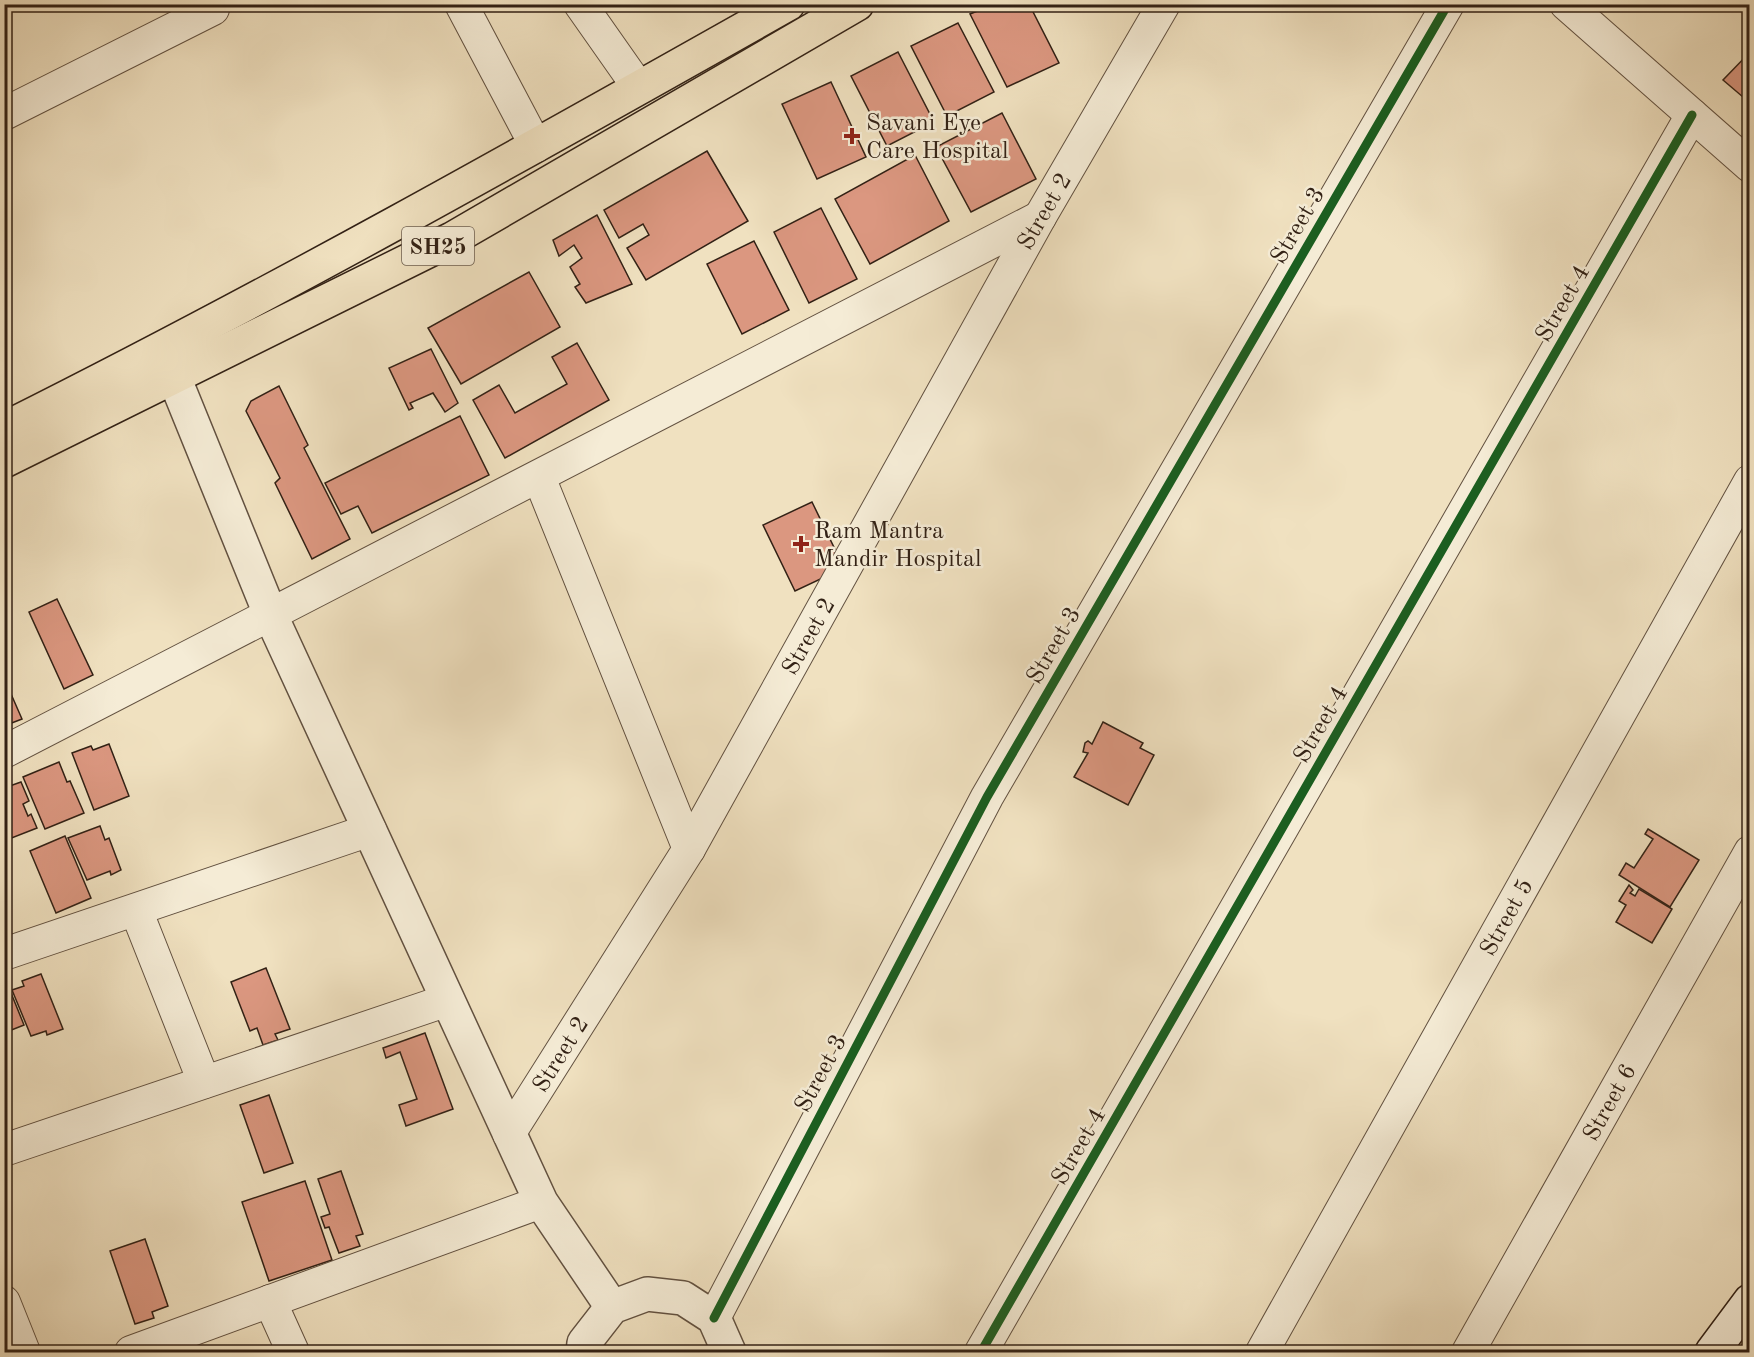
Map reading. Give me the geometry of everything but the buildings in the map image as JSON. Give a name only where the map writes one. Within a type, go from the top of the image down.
[{"type":"main road","name":"SH25","points":[[4,461],[442,199],[788,4]]},
{"type":"main road","name":"SH25","points":[[4,429],[168,363],[452,239],[857,4]]},
{"type":"street","points":[[4,114],[213,9],[210,4]]},
{"type":"street","points":[[461,4],[536,146]]},
{"type":"street","points":[[580,4],[639,88]]},
{"type":"street","name":"Street 2","points":[[509,1134],[689,849],[1040,218],[1164,4]]},
{"type":"street","name":"Street 3","points":[[714,1318],[987,797],[1448,4]]},
{"type":"street","points":[[1566,4],[1749,166]]},
{"type":"street","name":"Street 4","points":[[981,1353],[1692,115]]},
{"type":"street","points":[[4,752],[1040,218]]},
{"type":"street","points":[[168,363],[271,616],[509,1134],[541,1202],[612,1307]]},
{"type":"street","points":[[539,477],[689,849]]},
{"type":"street","name":"Street 5","points":[[1262,1353],[1749,481]]},
{"type":"street","points":[[4,954],[370,830]]},
{"type":"street","name":"Street 6","points":[[1468,1353],[1749,852]]},
{"type":"street","points":[[136,909],[204,1082]]},
{"type":"street","points":[[4,1150],[448,1000]]},
{"type":"street","points":[[131,1353],[541,1202]]},
{"type":"street","points":[[583,1353],[584,1343],[612,1307],[647,1294],[683,1298],[714,1318],[729,1353]]},
{"type":"street","points":[[270,1301],[293,1353]]},
{"type":"street","points":[[1712,1353],[1749,1301]]},
{"type":"street","points":[[4,1302],[24,1353]]},
{"type":"cycle path","points":[[714,1318],[987,797],[1448,4]]},
{"type":"cycle path","points":[[981,1352],[1692,115]]},
{"type":"place","name":"Savani Eye Care Hospital","points":[[852,136]]},
{"type":"place","name":"Ram Mantra Mandir Hospital","points":[[801,544]]}]
